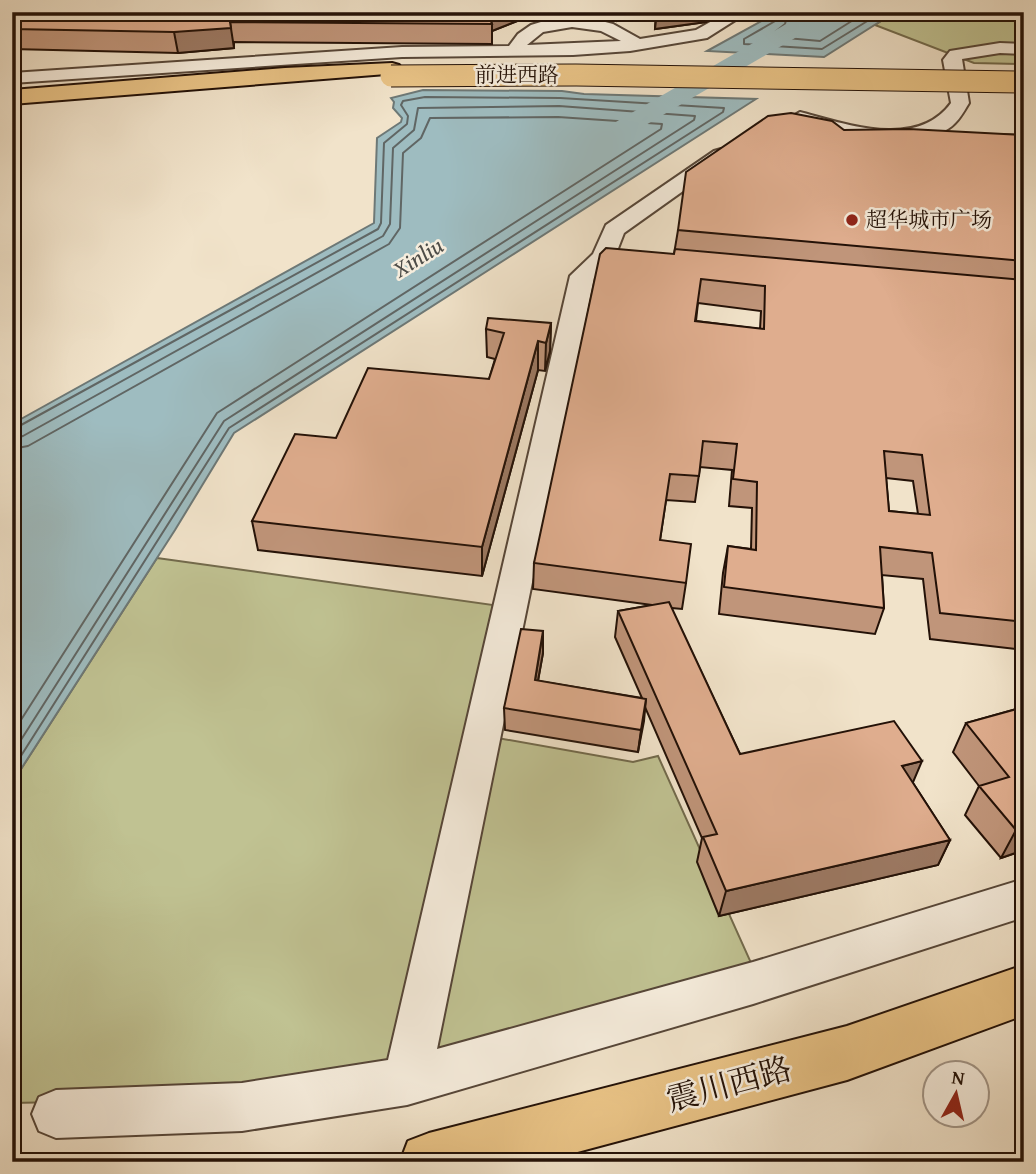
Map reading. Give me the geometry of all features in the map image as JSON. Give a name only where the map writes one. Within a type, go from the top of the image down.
[{"type":"main road","name":"前进西路","points":[[12,97],[285,74],[569,68],[1024,74]]},
{"type":"main road","name":"前进西路","points":[[12,105],[392,72],[1024,82]]},
{"type":"main road","name":"震川西路","points":[[429,1162],[847,1053],[1024,990]]},
{"type":"street","points":[[12,78],[402,52],[637,46],[701,34],[740,12]]},
{"type":"street","points":[[514,51],[520,39],[529,31],[573,23],[614,28],[637,46]]},
{"type":"street","points":[[777,117],[798,116],[803,121],[857,133],[912,135],[924,132],[937,128],[960,103],[952,60],[956,55],[1000,48],[1024,49]]},
{"type":"street","points":[[407,1081],[582,276],[603,257],[614,229],[734,147]]},
{"type":"street","points":[[603,257],[658,262]]},
{"type":"street","points":[[57,1114],[242,1107],[407,1081],[753,982],[1024,898]]},
{"type":"green space","points":[[895,12],[1024,12],[1024,64],[974,63],[875,25]]},
{"type":"green space","points":[[157,558],[493,605],[390,1069],[61,1102],[12,1103],[12,783]]},
{"type":"green space","points":[[492,737],[633,762],[658,756],[752,965],[430,1061]]},
{"type":"water","points":[[778,12],[895,12],[824,57],[707,51]]},
{"type":"water","points":[[423,90],[562,91],[756,99],[234,433],[175,530],[12,783],[12,424],[374,223],[377,138],[401,122],[402,118],[393,108],[394,102],[391,98]]},
{"type":"building","points":[[12,12],[230,14],[230,20],[236,12],[490,12],[488,13],[492,24],[230,22],[231,28],[174,32],[12,29]]},
{"type":"building","name":"超华城市广场","points":[[791,113],[832,121],[844,130],[909,129],[1024,135],[1024,261],[678,230],[686,172],[768,116]]},
{"type":"building","points":[[606,248],[674,254],[675,249],[1024,280],[1024,622],[940,613],[932,553],[880,547],[884,608],[724,587],[728,546],[756,550],[757,482],[733,479],[737,444],[703,441],[699,476],[670,474],[660,540],[691,544],[686,583],[534,563],[600,254]],"holes":[[[701,279],[765,286],[764,329],[695,321]],[[884,451],[922,455],[930,515],[889,511]]]},
{"type":"building","points":[[488,318],[551,323],[546,343],[538,341],[482,547],[252,521],[295,434],[336,438],[368,368],[489,379],[504,333],[486,329]]},
{"type":"building","points":[[669,602],[740,754],[894,721],[922,761],[902,766],[950,840],[726,891],[703,837],[717,834],[618,611]]},
{"type":"building","points":[[521,629],[543,631],[535,680],[646,699],[641,730],[504,708]]},
{"type":"building","points":[[1024,707],[1024,827],[1016,830],[979,786],[1009,777],[966,723]]},
{"type":"waterway","name":"Xinliu","points":[[623,128],[823,12]]},
{"type":"place","name":"超华城市广场","points":[[852,220]]}]
